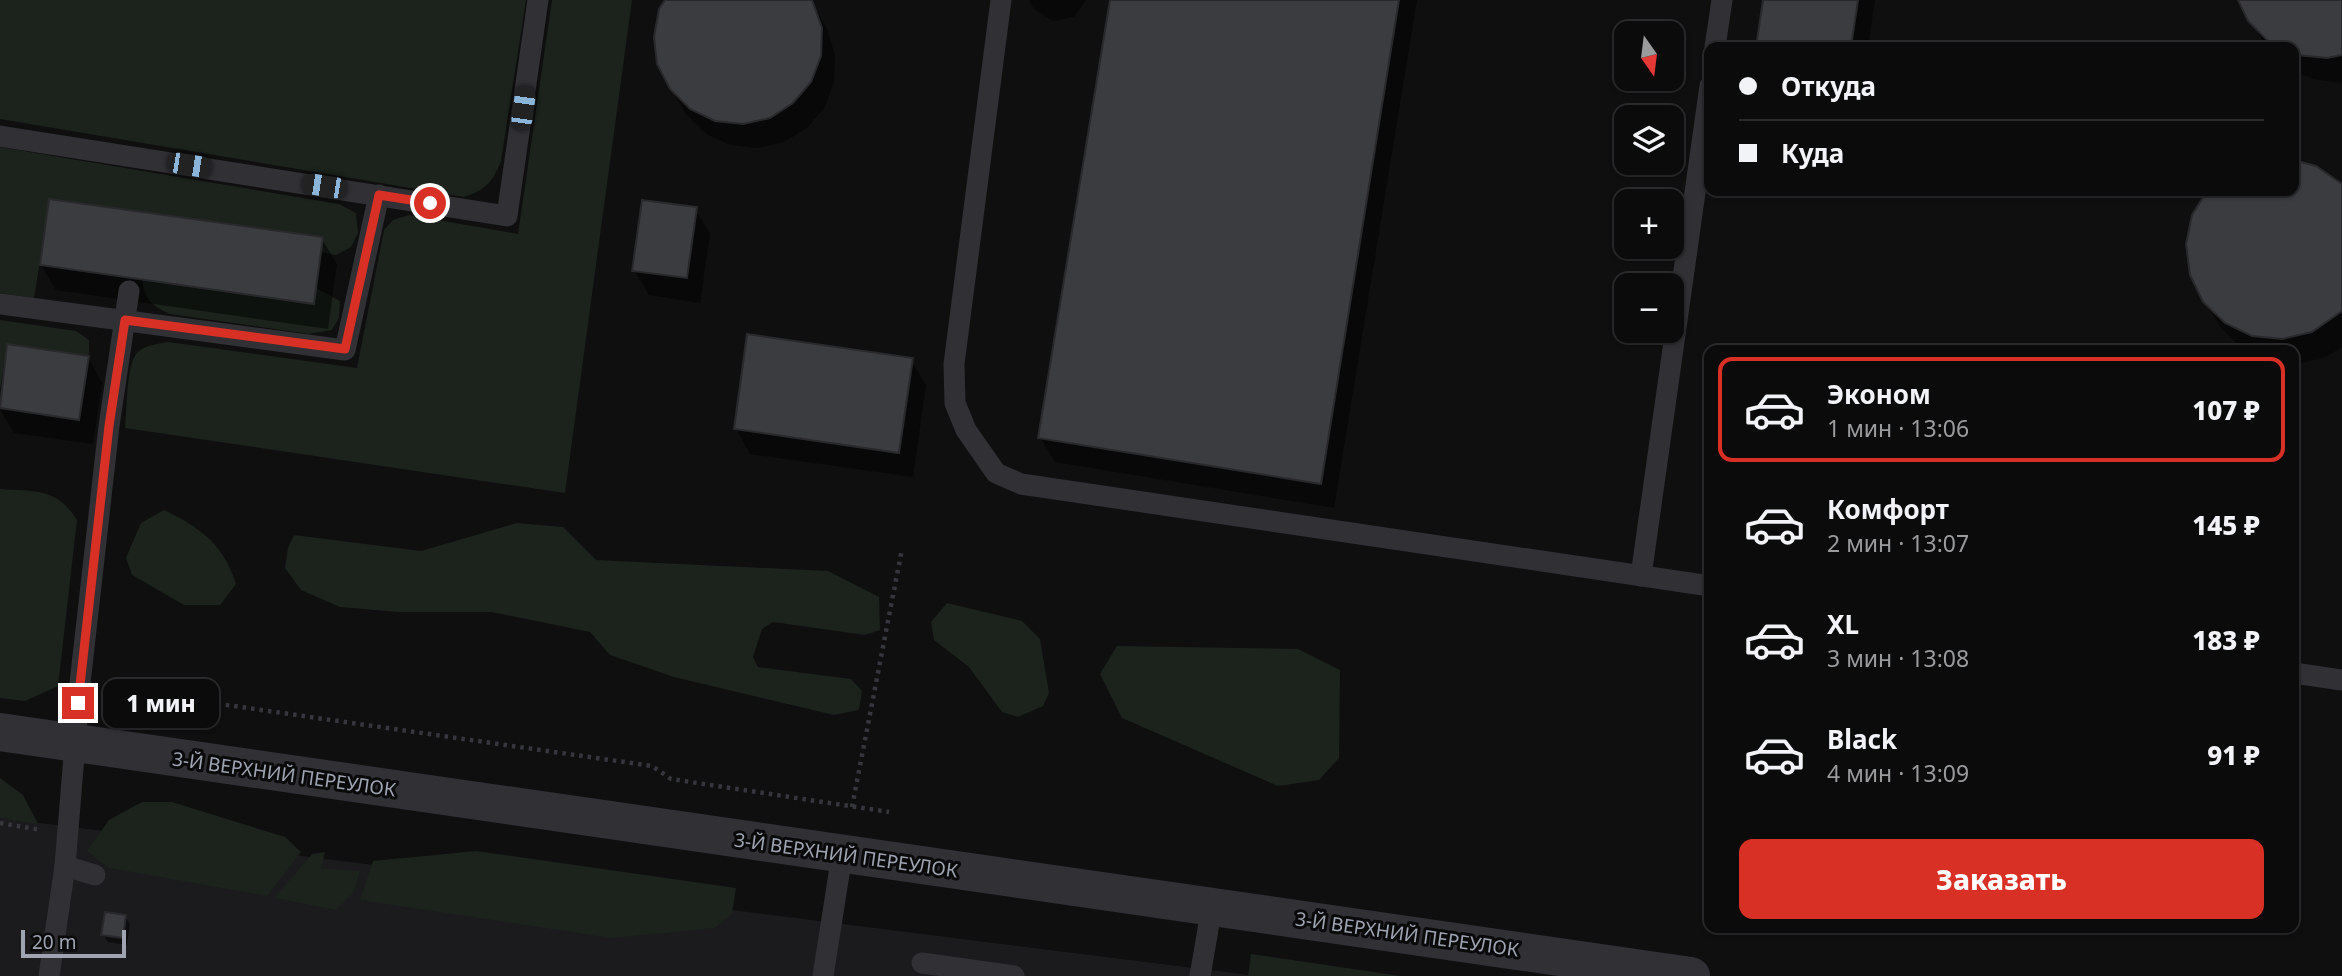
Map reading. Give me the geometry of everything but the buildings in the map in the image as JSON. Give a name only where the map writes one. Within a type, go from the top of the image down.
[{"type":"street","name":"3-Й ВЕРХНИЙ ПЕРЕУЛОК","points":[[0,732],[1691,976]]},
{"type":"lane","points":[[0,135],[507,216],[538,0]]},
{"type":"lane","points":[[1001,0],[954,365],[955,403],[966,430],[996,473],[1021,484],[1704,585]]},
{"type":"lane","points":[[1716,42],[1722,0]]},
{"type":"lane","points":[[1642,576],[1704,129]]},
{"type":"lane","points":[[0,304],[345,349],[379,195]]},
{"type":"lane","points":[[49,976],[65,866],[79,683],[109,426],[129,291]]},
{"type":"lane","points":[[2299,674],[2342,680]]},
{"type":"lane","points":[[823,976],[842,855]]},
{"type":"lane","points":[[65,866],[95,875]]},
{"type":"lane","points":[[1200,976],[1212,906]]},
{"type":"lane","points":[[922,962],[1014,976]]},
{"type":"path","points":[[852,807],[902,549]]},
{"type":"path","points":[[79,683],[652,766],[671,779],[889,813]]},
{"type":"path","points":[[0,823],[67,834]]},
{"type":"shaded area","points":[[0,0],[526,0],[501,161],[487,184],[464,197],[0,119]]},
{"type":"shaded area","points":[[552,0],[632,0],[565,493],[125,428],[133,359],[140,350],[151,345],[168,342],[357,368],[384,230],[393,220],[409,215],[518,234]]},
{"type":"shaded area","points":[[0,147],[339,204],[356,213],[358,233],[351,247],[336,255],[321,252],[323,237],[50,199],[34,298],[0,293]]},
{"type":"shaded area","points":[[142,280],[313,304],[316,288],[340,301],[339,318],[332,330],[309,334],[170,314],[150,302]]},
{"type":"shaded area","points":[[0,320],[76,331],[89,340],[89,356],[7,344],[0,390]]},
{"type":"shaded area","points":[[0,489],[35,491],[53,496],[69,509],[77,520],[58,686],[25,701],[0,698]]},
{"type":"shaded area","points":[[164,510],[200,531],[224,558],[236,584],[220,605],[184,605],[132,575],[126,558],[141,523]]},
{"type":"shaded area","points":[[517,523],[563,527],[596,560],[828,571],[879,597],[880,630],[865,635],[773,622],[762,629],[753,657],[758,667],[851,679],[862,691],[859,710],[834,715],[674,677],[610,655],[590,632],[492,612],[398,612],[340,607],[301,590],[285,568],[288,548],[294,535],[421,551]]},
{"type":"shaded area","points":[[947,603],[1022,621],[1040,639],[1049,693],[1043,706],[1018,717],[1002,712],[969,667],[934,640],[931,622]]},
{"type":"shaded area","points":[[1117,646],[1298,649],[1340,670],[1339,758],[1319,780],[1278,786],[1122,718],[1100,674]]},
{"type":"shaded area","points":[[0,778],[23,795],[38,824],[0,818]]},
{"type":"shaded area","points":[[142,802],[172,802],[285,837],[301,852],[267,896],[109,868],[87,851],[109,820]]},
{"type":"shaded area","points":[[0,818],[1257,976],[0,976]]},
{"type":"shaded area","points":[[476,851],[736,888],[732,914],[715,928],[613,938],[360,900],[373,861]]},
{"type":"shaded area","points":[[325,852],[321,868],[360,871],[353,892],[336,910],[275,898],[312,854]]},
{"type":"shaded area","points":[[1251,954],[1401,976],[1248,976]]},
{"type":"route","points":[[78,703],[109,426],[125,320],[345,349],[379,195],[430,203]]}]
